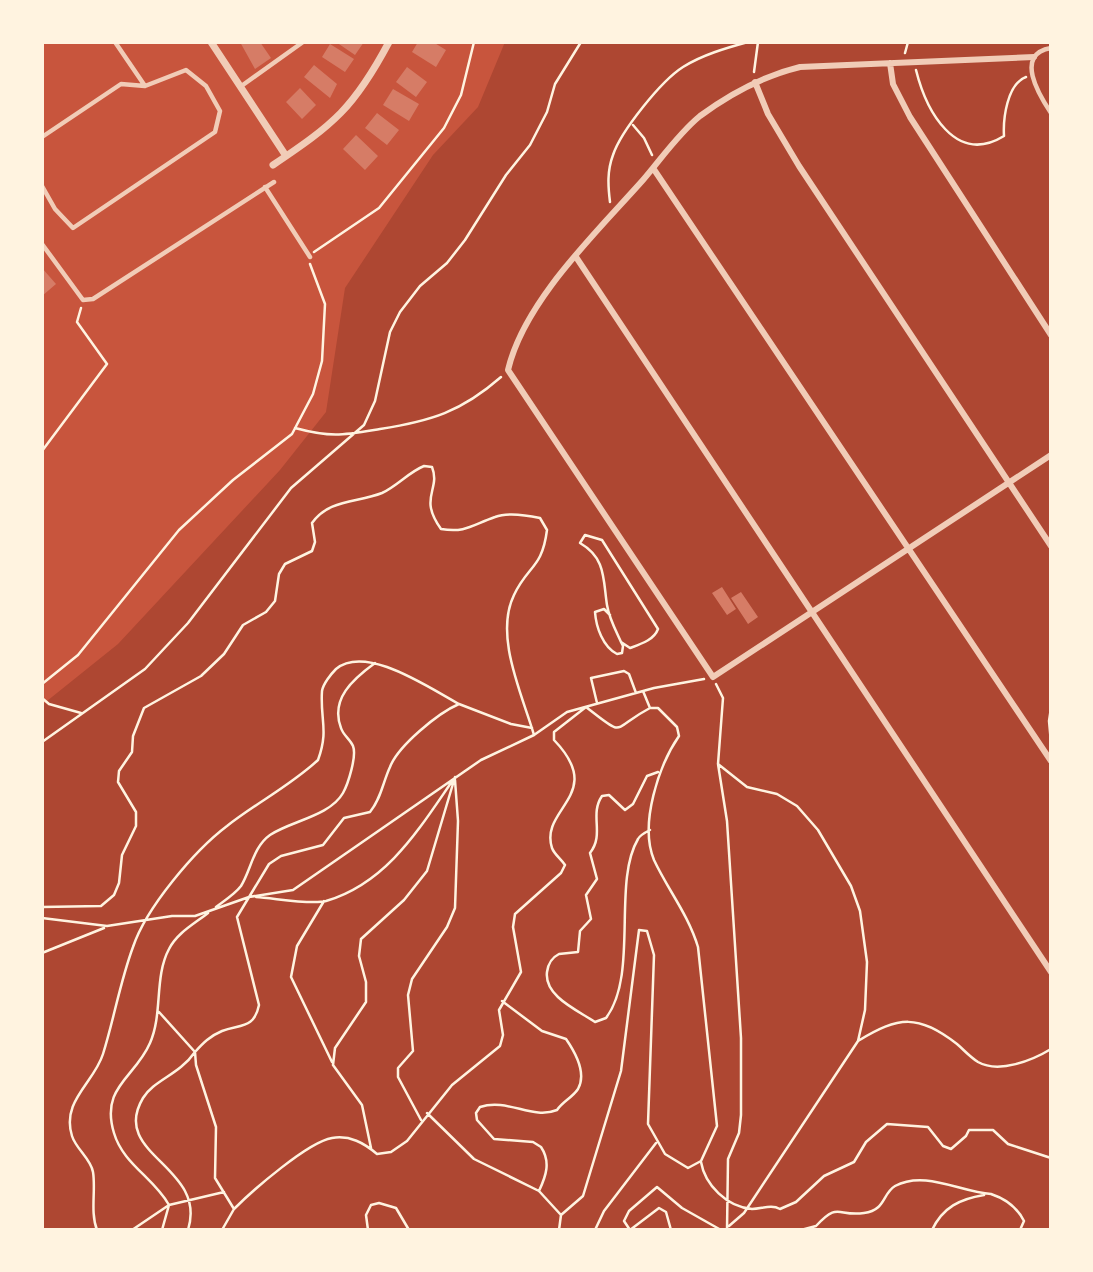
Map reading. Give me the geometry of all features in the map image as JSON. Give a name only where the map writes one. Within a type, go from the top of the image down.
[{"type":"street","points":[[211,42],[286,156]]},
{"type":"street","points":[[273,165],[330,126],[348,108],[368,82],[389,42]]},
{"type":"street","points":[[1034,57],[800,67],[755,82],[698,118],[611,216],[538,306],[519,341],[508,370],[713,677],[1051,455]]},
{"type":"street","points":[[890,63],[893,84],[930,150],[1051,335]]},
{"type":"street","points":[[755,82],[793,157],[1051,546]]},
{"type":"street","points":[[653,168],[1051,761]]},
{"type":"street","points":[[576,257],[1051,972]]},
{"type":"lane","points":[[115,42],[145,86]]},
{"type":"lane","points":[[240,87],[294,45],[303,42]]},
{"type":"lane","points":[[1051,48],[1043,49],[1034,57],[1032,76],[1051,113]]},
{"type":"lane","points":[[42,137],[121,84],[145,86],[186,70],[196,75],[220,111],[215,132],[73,228],[55,209],[42,186]]},
{"type":"lane","points":[[42,244],[83,300],[102,295],[274,182]]},
{"type":"lane","points":[[265,187],[310,257]]},
{"type":"path","points":[[42,684],[78,655],[179,530],[233,480],[281,445],[295,428],[316,383],[322,361],[325,330],[325,304],[310,265],[310,257],[379,208],[444,128],[461,96],[474,42]]},
{"type":"path","points":[[42,742],[145,670],[188,623],[290,488],[367,421],[375,401],[390,332],[400,312],[420,286],[453,255],[506,175],[530,145],[547,112],[555,84],[581,42]]},
{"type":"path","points":[[611,216],[607,183],[610,165],[618,143],[632,124],[669,79],[683,68],[748,42]]},
{"type":"path","points":[[755,82],[754,56],[758,42]]},
{"type":"path","points":[[914,62],[923,93],[941,127],[965,143],[996,142],[1004,136],[1005,114],[1014,85],[1021,78],[1032,76]]},
{"type":"path","points":[[632,124],[650,149],[653,168]]},
{"type":"path","points":[[42,451],[107,364],[77,321],[83,300]]},
{"type":"path","points":[[295,428],[328,437],[403,428],[447,414],[477,398],[508,370]]},
{"type":"path","points":[[42,907],[100,906],[114,895],[119,883],[122,855],[136,826],[136,812],[118,782],[119,771],[132,752],[132,736],[144,708],[201,676],[224,654],[243,625],[266,612],[275,601],[279,574],[285,564],[313,551],[315,542],[312,523],[319,513],[343,502],[381,493],[424,466],[432,467],[436,476],[428,501],[431,516],[441,529],[458,532],[497,516],[525,515],[540,518],[547,530],[541,560],[513,595],[506,634],[513,672],[534,735]]},
{"type":"path","points":[[610,615],[604,609],[595,612],[597,628],[612,652],[622,653],[621,642],[610,615],[604,569],[592,550],[580,543],[585,535],[601,540],[658,629],[655,636],[637,646],[630,648],[621,642]]},
{"type":"path","points":[[97,1230],[93,1169],[71,1135],[71,1112],[81,1087],[96,1071],[103,1054],[117,993],[134,943],[146,920],[203,847],[227,825],[317,760],[326,728],[322,689],[332,673],[346,660],[361,659],[375,663],[459,704],[511,724],[532,727]]},
{"type":"path","points":[[162,1230],[169,1205],[163,1194],[119,1147],[110,1113],[117,1087],[150,1045],[159,1012],[159,988],[167,953],[175,938],[240,888],[259,846],[269,836],[336,803],[345,791],[354,754],[353,745],[342,731],[337,714],[339,703],[352,680],[375,663]]},
{"type":"path","points":[[597,703],[591,678],[624,671],[629,674],[636,693]]},
{"type":"path","points":[[42,953],[107,926],[195,916],[249,897],[293,890],[481,760],[534,735],[567,712],[643,691],[713,677],[723,698],[718,764],[727,821],[741,1026],[741,1115],[739,1133],[728,1158],[728,1228]]},
{"type":"path","points":[[643,691],[650,708]]},
{"type":"path","points":[[42,698],[49,704],[82,713]]},
{"type":"path","points":[[188,1230],[192,1202],[185,1187],[139,1137],[135,1121],[143,1098],[156,1084],[185,1068],[206,1039],[224,1030],[246,1026],[256,1018],[259,1005],[237,917],[269,864],[281,856],[323,845],[344,818],[370,812],[377,804],[396,754],[445,710],[459,704]]},
{"type":"path","points":[[586,707],[610,728],[616,729],[625,727],[650,708]]},
{"type":"path","points":[[222,1230],[234,1209],[260,1183],[330,1138],[362,1142],[377,1154],[391,1152],[407,1141],[421,1120],[452,1085],[500,1046],[503,1035],[499,1010],[521,972],[513,927],[515,914],[561,873],[565,865],[553,851],[551,837],[555,821],[566,807],[575,787],[573,769],[567,753],[554,740],[554,732],[586,707]]},
{"type":"path","points":[[650,708],[664,712],[677,727],[679,736],[658,772],[650,830],[653,858],[690,919],[698,947],[717,1126],[701,1161],[703,1176],[729,1200],[747,1209],[775,1206],[780,1209],[796,1202],[824,1176],[854,1162],[866,1142],[887,1124],[928,1127],[943,1146],[951,1149],[967,1136],[969,1130],[993,1130],[1008,1144],[1051,1158]]},
{"type":"path","points":[[1051,708],[1051,743]]},
{"type":"path","points":[[718,764],[747,787],[777,794],[797,806],[818,830],[851,886],[860,911],[867,962],[865,1010],[858,1041],[747,1209],[728,1228]]},
{"type":"path","points":[[650,830],[638,838],[630,859],[624,956],[615,1002],[606,1018],[595,1022],[550,989],[546,981],[548,966],[559,954],[578,952],[580,931],[591,919],[586,895],[597,879],[590,853],[599,835],[596,806],[602,796],[609,794],[625,810],[633,804],[647,776],[658,772]]},
{"type":"path","points":[[249,897],[324,901],[371,878],[404,850],[455,777]]},
{"type":"path","points":[[334,1065],[335,1048],[366,1002],[366,982],[359,956],[361,939],[404,900],[427,871],[455,777]]},
{"type":"path","points":[[421,1120],[398,1077],[398,1068],[412,1051],[408,995],[412,979],[447,927],[455,908],[458,821],[455,777]]},
{"type":"path","points":[[324,901],[297,946],[291,977],[334,1065],[362,1105],[371,1149]]},
{"type":"path","points":[[42,918],[107,926]]},
{"type":"path","points":[[559,1230],[561,1215],[583,1196],[621,1071],[639,930],[647,932],[654,955],[648,1124],[656,1143],[665,1154],[688,1168],[701,1161]]},
{"type":"path","points":[[502,1001],[542,1031],[566,1039],[580,1066],[581,1079],[578,1089],[557,1110],[537,1112],[504,1103],[481,1107],[476,1113],[477,1120],[494,1139],[519,1140],[541,1147],[547,1164],[546,1176],[539,1191]]},
{"type":"path","points":[[159,1012],[195,1052],[196,1065],[208,1093],[216,1127],[215,1178],[234,1209]]},
{"type":"path","points":[[858,1041],[884,1026],[915,1021],[928,1024],[979,1063],[993,1066],[1031,1061],[1051,1049]]},
{"type":"path","points":[[427,1113],[474,1159],[539,1191],[561,1215]]},
{"type":"path","points":[[595,1230],[604,1211],[656,1143]]},
{"type":"path","points":[[801,1230],[817,1226],[825,1215],[834,1211],[864,1213],[880,1207],[891,1189],[918,1180],[1003,1198],[1019,1212],[1024,1221],[1020,1230]]},
{"type":"path","points":[[671,1230],[666,1212],[659,1208],[630,1230],[624,1221],[629,1211],[657,1187],[682,1208],[721,1230]]},
{"type":"path","points":[[132,1230],[169,1205],[192,1202],[224,1192]]},
{"type":"path","points":[[932,1230],[942,1213],[952,1205],[968,1197],[990,1194]]},
{"type":"path","points":[[368,1230],[366,1215],[371,1205],[379,1203],[396,1209],[409,1230]]},
{"type":"shaded area","points":[[505,42],[1051,42],[1051,1230],[42,1230],[42,705],[118,644],[280,470],[326,412],[345,288],[433,155],[478,107]]},
{"type":"building","points":[[240,42],[260,42],[271,58],[255,69]]},
{"type":"building","points":[[336,42],[364,42],[355,55]]},
{"type":"building","points":[[418,42],[433,42],[446,50],[436,67],[412,52]]},
{"type":"building","points":[[330,44],[354,59],[345,72],[322,57]]},
{"type":"building","points":[[314,65],[337,84],[330,98],[304,77]]},
{"type":"building","points":[[407,67],[427,82],[416,97],[396,82]]},
{"type":"building","points":[[300,88],[316,105],[302,119],[286,102]]},
{"type":"building","points":[[393,89],[419,104],[409,121],[383,105]]},
{"type":"building","points":[[377,113],[399,130],[387,145],[365,128]]},
{"type":"building","points":[[356,135],[378,156],[365,170],[343,149]]},
{"type":"building","points":[[42,268],[56,284],[42,296]]},
{"type":"building","points":[[722,587],[736,609],[727,615],[712,593]]},
{"type":"building","points":[[741,592],[758,617],[748,624],[731,598]]}]
